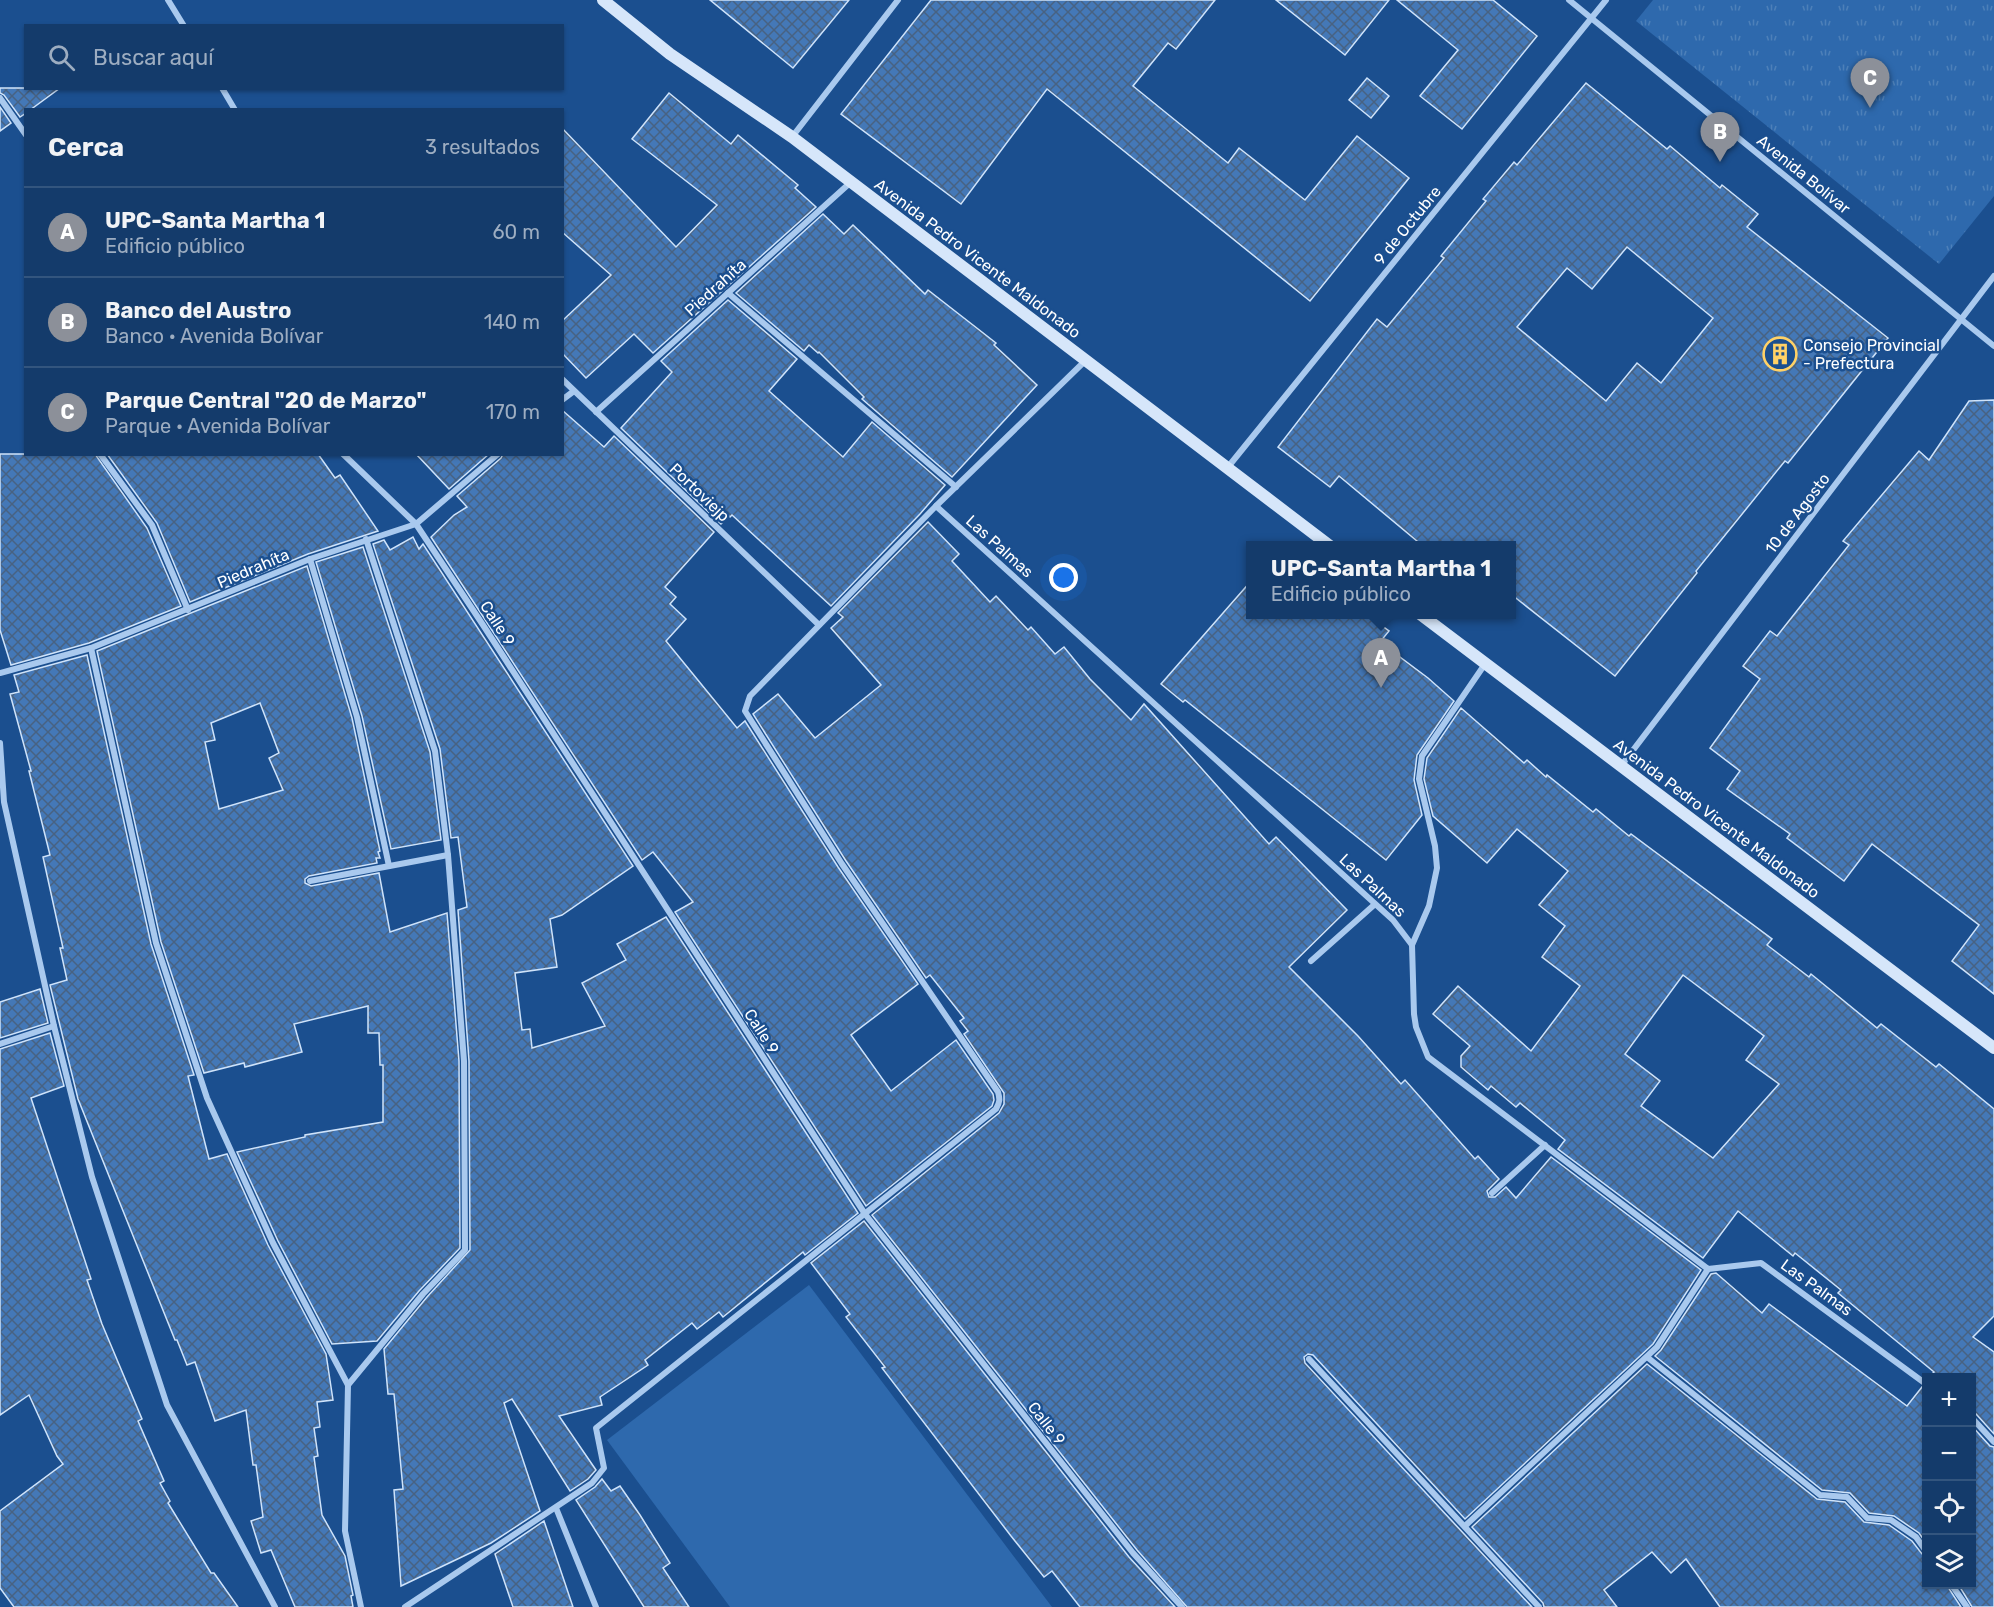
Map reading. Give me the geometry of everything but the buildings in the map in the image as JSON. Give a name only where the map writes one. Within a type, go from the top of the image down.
[{"type":"main road","name":"Avenida Pedro Vicente Maldonado","points":[[603,0],[670,54],[792,137],[1324,541]]},
{"type":"main road","name":"Avenida Pedro Vicente Maldonado","points":[[1425,619],[1994,1048]]},
{"type":"street","points":[[168,0],[183,24]]},
{"type":"street","points":[[792,137],[898,0]]},
{"type":"street","name":"Avenida Bolívar","points":[[1569,0],[1994,346]]},
{"type":"street","name":"9 de Octubre","points":[[1228,467],[1606,0]]},
{"type":"street","points":[[223,90],[234,108]]},
{"type":"street","points":[[0,98],[24,132]]},
{"type":"street","name":"Piedrahíta","points":[[596,412],[851,182]]},
{"type":"street","name":"10 de Agosto","points":[[1621,766],[1994,276]]},
{"type":"street","points":[[728,293],[956,488]]},
{"type":"street","points":[[405,1607],[592,1483],[604,1468],[596,1428],[996,1109],[1000,1099],[998,1092],[842,864],[745,711],[750,696],[936,506],[1085,361]]},
{"type":"street","name":"Portoviejp","points":[[564,381],[819,625]]},
{"type":"street","points":[[564,398],[574,391]]},
{"type":"street","points":[[101,456],[152,525],[188,610]]},
{"type":"street","name":"Calle 9","points":[[345,456],[416,524],[865,1214],[1133,1553],[1182,1607]]},
{"type":"street","name":"Piedrahíta","points":[[0,673],[91,648],[309,559],[416,524],[496,456]]},
{"type":"street","name":"Las Palmas","points":[[936,506],[1393,920],[1412,945]]},
{"type":"street","points":[[348,1385],[423,1294],[465,1250],[464,1061],[448,855],[435,752],[366,539]]},
{"type":"street","points":[[309,559],[357,717],[389,866]]},
{"type":"street","points":[[91,648],[156,943],[207,1098],[273,1243],[348,1385],[345,1531],[361,1607]]},
{"type":"street","points":[[1465,1526],[1657,1347],[1708,1269],[1428,1057],[1416,1027],[1412,945],[1429,906],[1437,868],[1435,846],[1419,778],[1422,756],[1485,664]]},
{"type":"street","points":[[0,744],[4,802],[54,1026],[92,1176],[167,1405],[275,1607]]},
{"type":"street","points":[[310,881],[448,855]]},
{"type":"street","points":[[1311,961],[1374,904]]},
{"type":"street","points":[[0,1044],[54,1026]]},
{"type":"street","points":[[1492,1194],[1545,1145]]},
{"type":"street","name":"Las Palmas","points":[[1708,1269],[1761,1263],[1922,1381]]},
{"type":"street","points":[[1647,1357],[1820,1494],[1847,1497],[1867,1518],[1891,1520],[1916,1537],[1922,1545]]},
{"type":"street","points":[[1309,1359],[1539,1607]]},
{"type":"street","points":[[1976,1423],[1994,1442]]},
{"type":"street","points":[[556,1508],[596,1607]]},
{"type":"street","points":[[1954,1589],[1967,1607]]},
{"type":"green space","points":[[1653,0],[1994,0],[1994,196],[1939,264],[1636,21]]},
{"type":"green space","points":[[809,1285],[1052,1607],[730,1607],[607,1440]]},
{"type":"place","name":"Parque Central \"20 de Marzo\"","points":[[1870,108]]},
{"type":"place","name":"Banco del Austro","points":[[1720,162]]},
{"type":"place","name":"Consejo Provincial - Prefectura","points":[[1780,354]]},
{"type":"place","name":"UPC-Santa Martha 1","points":[[1381,688]]}]
